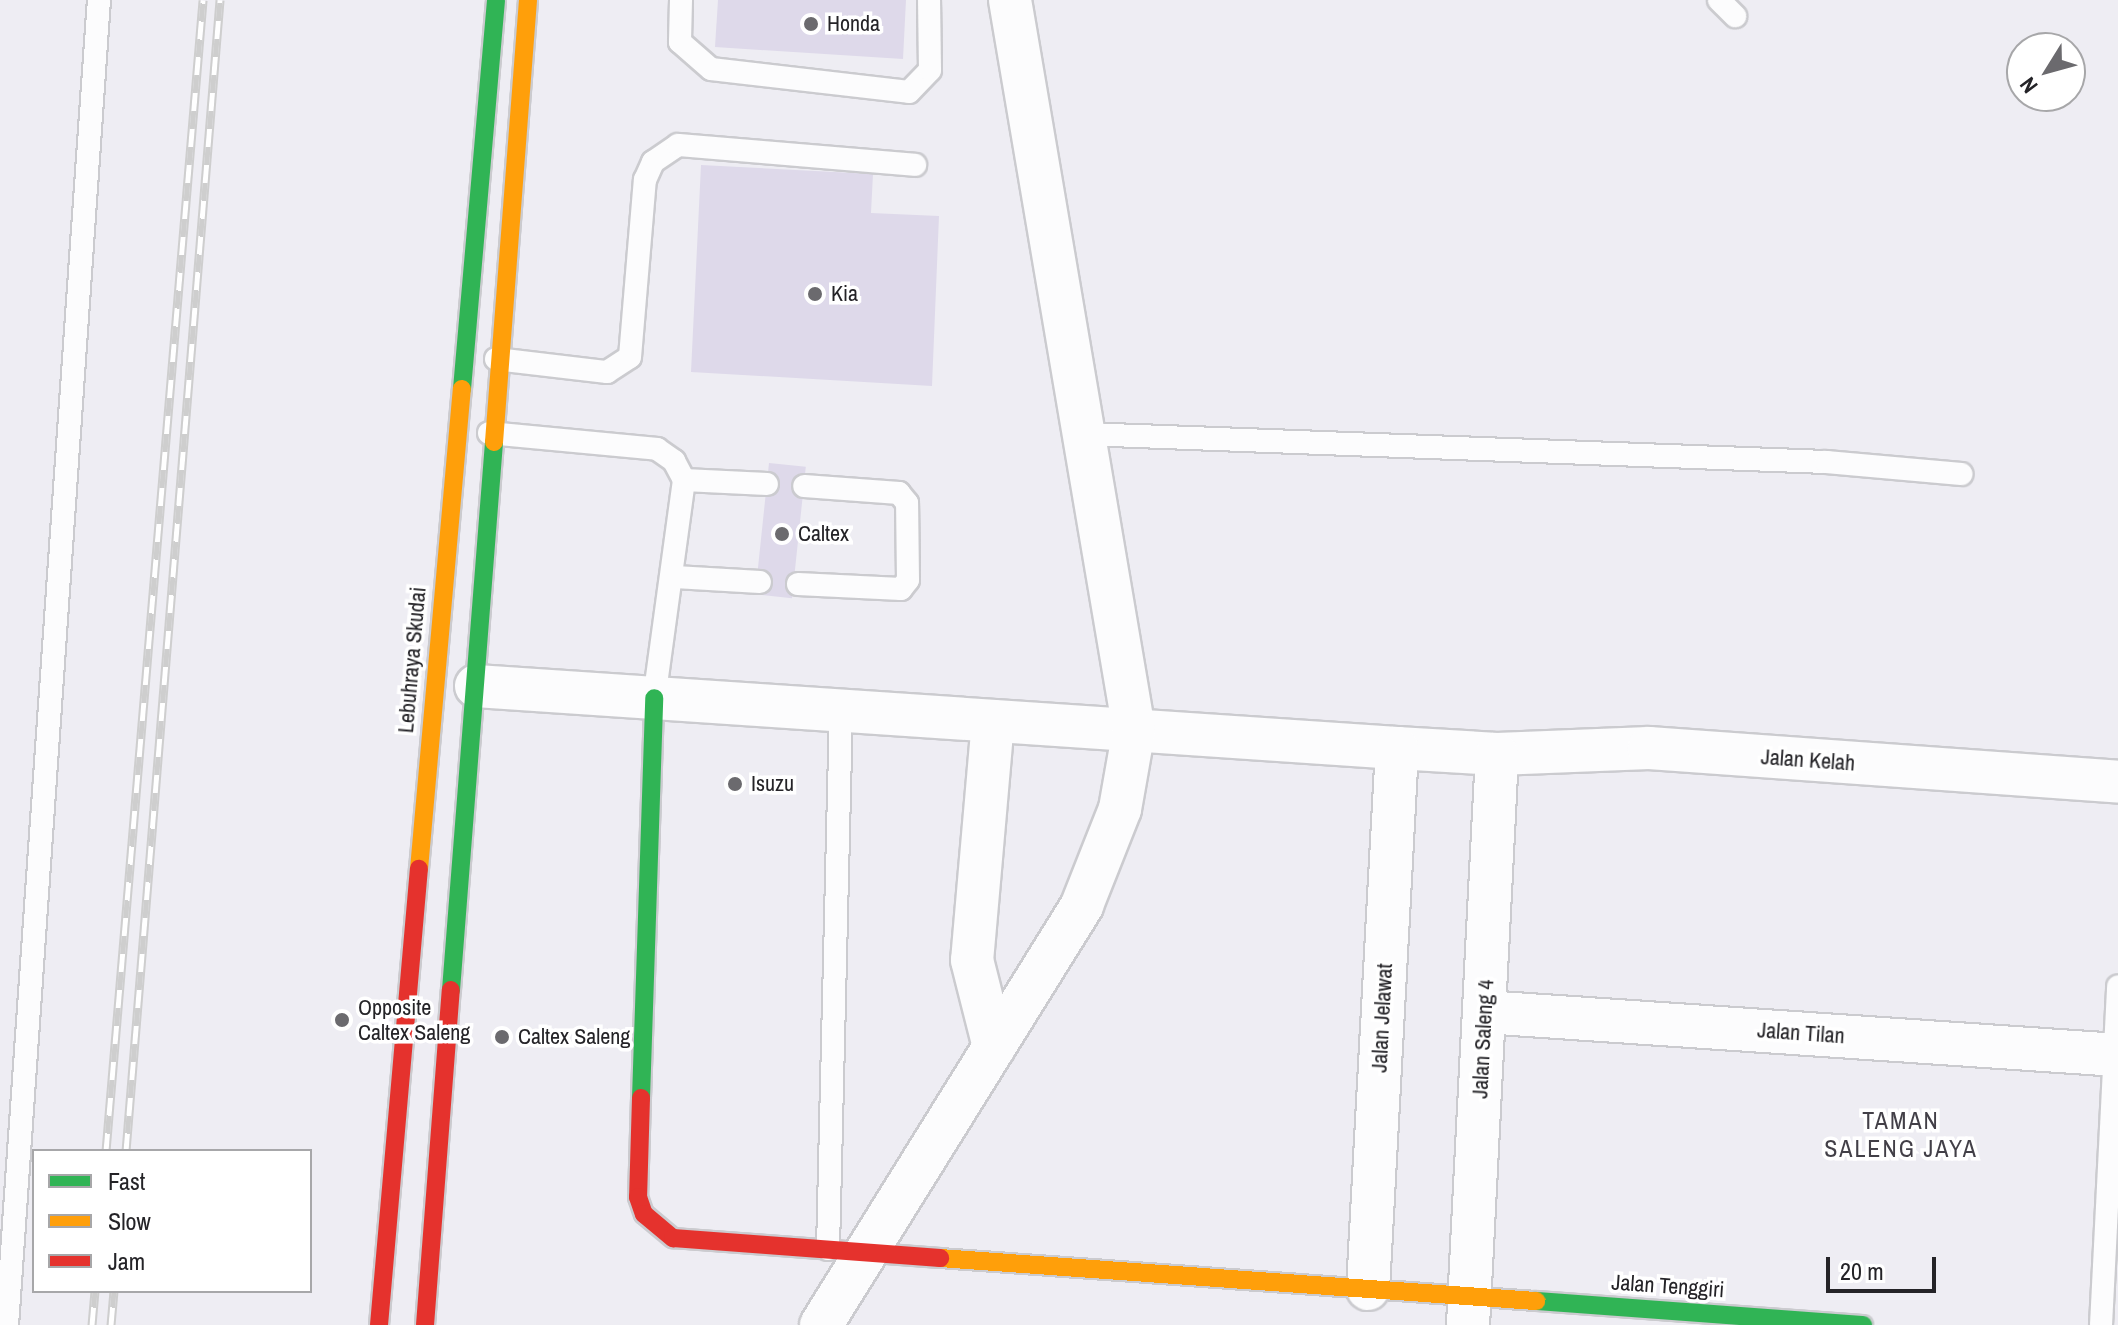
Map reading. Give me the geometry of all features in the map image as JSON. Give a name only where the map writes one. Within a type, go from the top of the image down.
[{"type":"main road","name":"Lebuhraya Skudai","points":[[379,1325],[496,0]]},
{"type":"main road","points":[[425,1325],[476,686],[489,433],[528,0]]},
{"type":"main road","name":"Jalan Tenggiri","points":[[654,698],[638,1197],[644,1214],[673,1238],[1368,1289],[1469,1310],[1863,1325]]},
{"type":"street","points":[[821,1325],[848,1249],[994,1047],[1082,905],[1120,809],[1134,730],[1010,0]]},
{"type":"street","name":"Jalan Kelah","points":[[476,686],[1497,754],[1649,748],[2118,782]]},
{"type":"street","points":[[993,721],[972,960],[994,1047]]},
{"type":"street","name":"Jalan Jelawat","points":[[1368,1289],[1397,748]]},
{"type":"street","name":"Jalan Saleng 4","points":[[1469,1310],[1497,754]]},
{"type":"street","name":"Jalan Tilan","points":[[1484,1012],[2117,1055]]},
{"type":"lane","points":[[7,1325],[99,0]]},
{"type":"lane","points":[[681,0],[680,42],[711,69],[909,92],[930,70],[929,0]]},
{"type":"lane","points":[[496,359],[607,372],[630,357],[645,180],[653,162],[678,145],[915,165]]},
{"type":"lane","points":[[489,433],[657,449],[684,480],[767,484]]},
{"type":"lane","points":[[1084,434],[1826,462],[1961,474]]},
{"type":"lane","points":[[654,698],[675,577],[684,480]]},
{"type":"lane","points":[[798,584],[901,589],[908,580],[907,503],[899,493],[804,486]]},
{"type":"lane","points":[[675,577],[760,582]]},
{"type":"lane","points":[[841,711],[848,1249]]},
{"type":"lane","points":[[2101,1325],[2117,1055],[2118,986]]},
{"type":"building","name":"Honda","points":[[718,0],[906,0],[903,59],[715,47]]},
{"type":"building","name":"Kia","points":[[701,165],[873,174],[871,213],[939,216],[932,386],[691,372]]},
{"type":"building","name":"Caltex","points":[[769,463],[806,467],[792,598],[755,594]]},
{"type":"railway","points":[[106,1149],[203,0]]},
{"type":"railway","points":[[126,1149],[220,0]]},
{"type":"railway","points":[[92,1325],[95,1293]]},
{"type":"railway","points":[[111,1325],[114,1293]]},
{"type":"traffic: fast","points":[[462,389],[496,0]]},
{"type":"traffic: fast","points":[[451,990],[494,442]]},
{"type":"traffic: fast","points":[[641,1098],[654,698]]},
{"type":"traffic: fast","points":[[1536,1301],[1863,1325]]},
{"type":"traffic: slow","points":[[494,442],[528,0]]},
{"type":"traffic: slow","points":[[419,869],[462,389]]},
{"type":"traffic: slow","points":[[940,1258],[1536,1301]]},
{"type":"traffic: jam","points":[[379,1325],[419,869]]},
{"type":"traffic: jam","points":[[425,1325],[451,990]]},
{"type":"traffic: jam","points":[[641,1098],[638,1197],[644,1214],[673,1238],[940,1258]]},
{"type":"place","name":"Honda","points":[[811,24]]},
{"type":"place","name":"Kia","points":[[815,294]]},
{"type":"place","name":"Caltex","points":[[782,534]]},
{"type":"place","name":"Isuzu","points":[[735,784]]},
{"type":"place","name":"Opposite Caltex Saleng","points":[[342,1020]]},
{"type":"place","name":"Caltex Saleng","points":[[502,1037]]},
{"type":"district","name":"TAMAN SALENG JAYA","points":[[1901,1135]]}]
